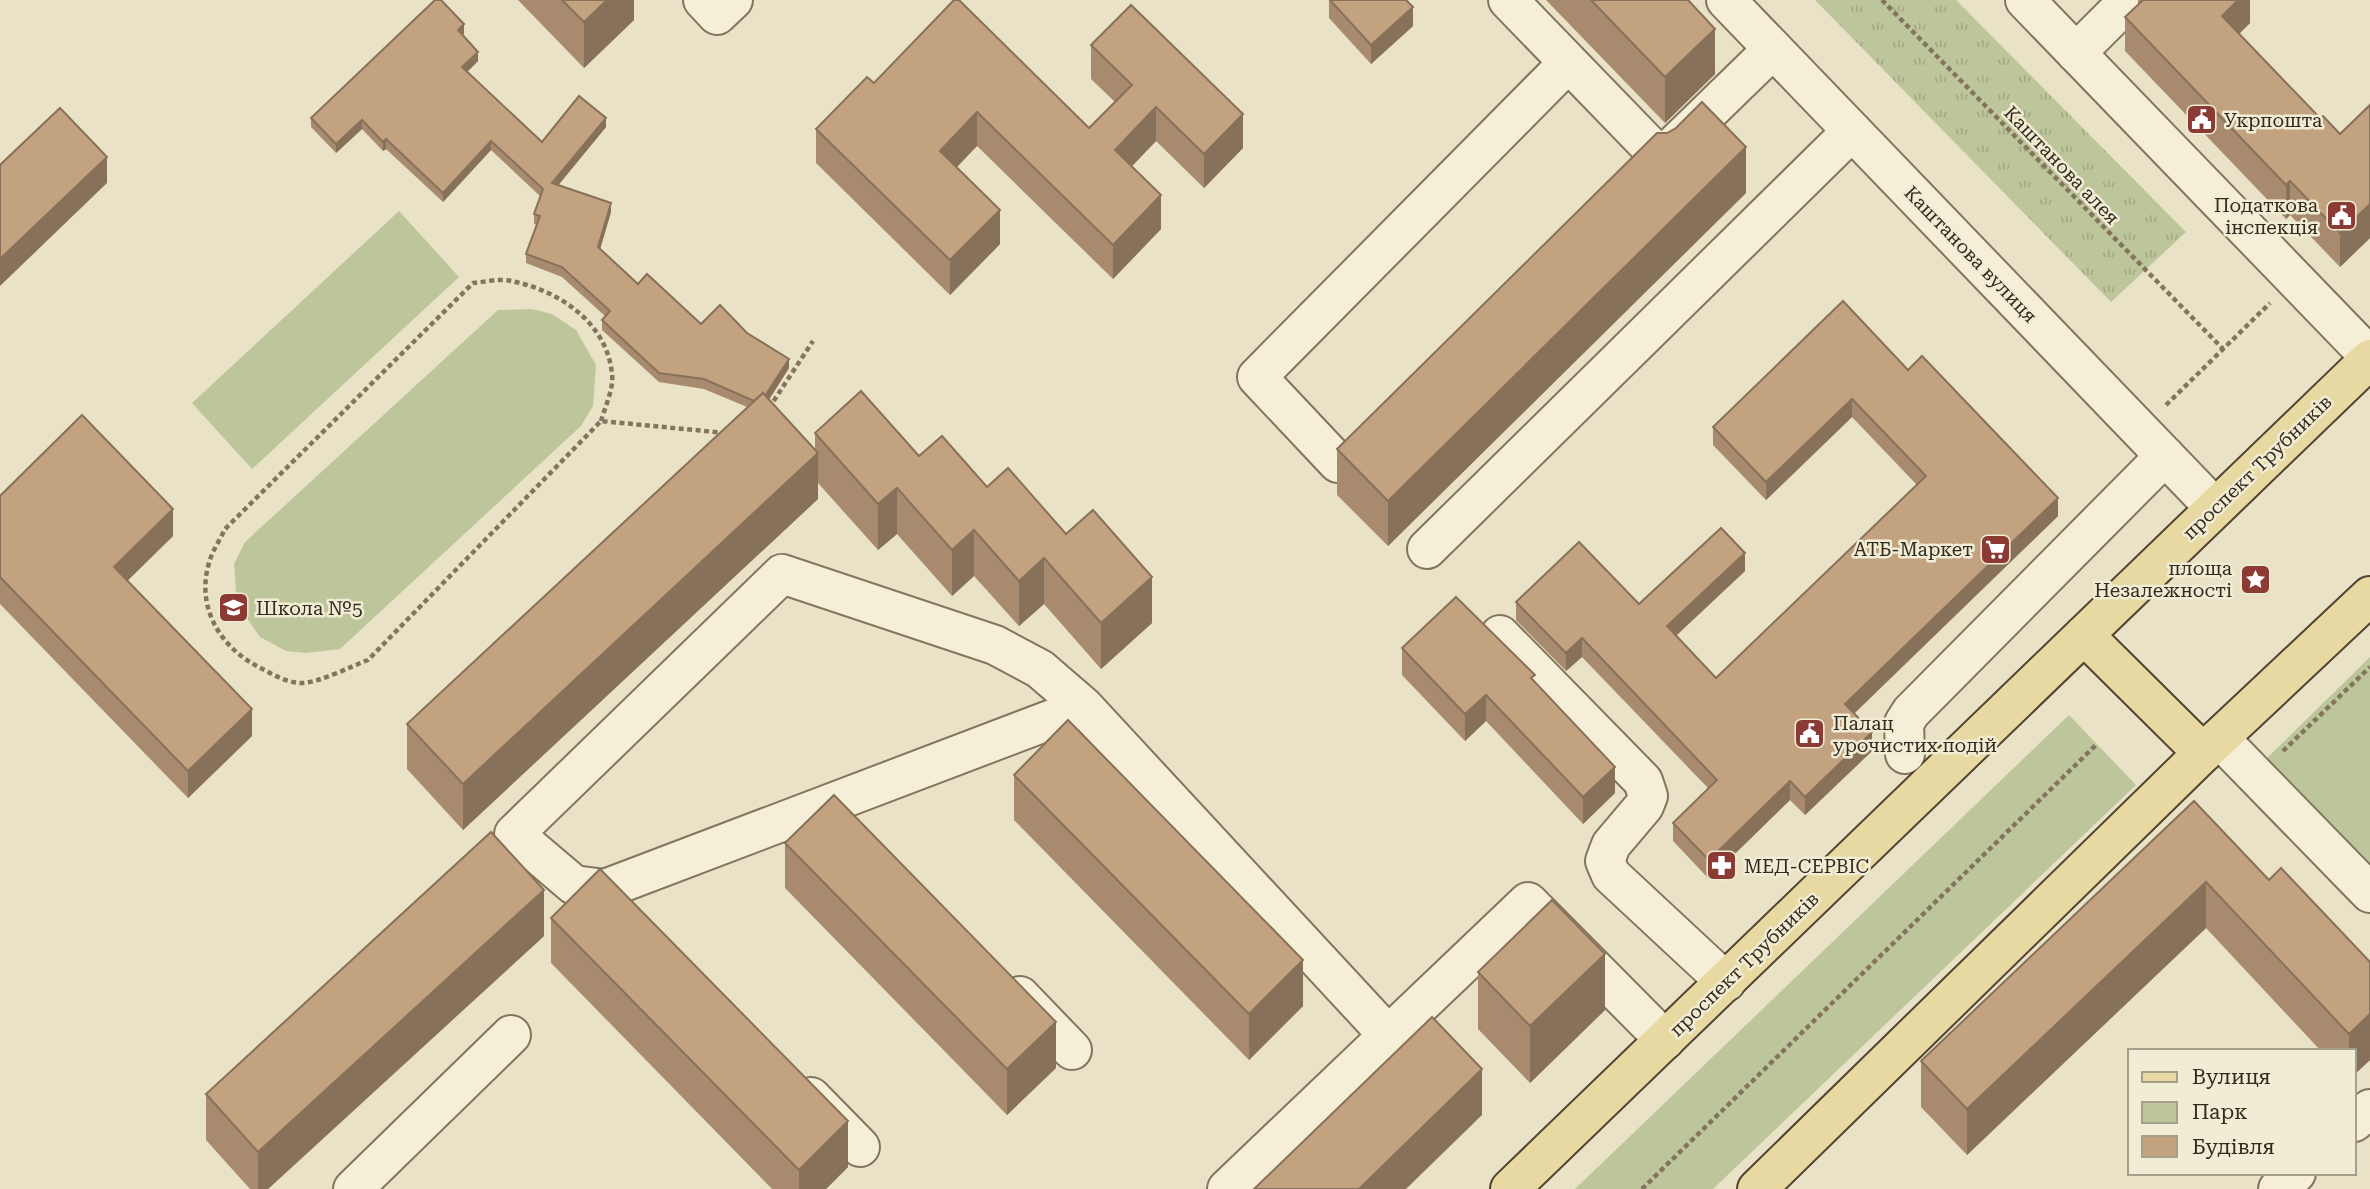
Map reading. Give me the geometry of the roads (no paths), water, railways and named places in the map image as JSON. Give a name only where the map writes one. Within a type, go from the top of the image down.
[{"type":"main road","name":"проспект Трубників","points":[[1510,1189],[2370,358]]},
{"type":"main road","points":[[1757,1189],[2211,746],[2370,596]]},
{"type":"main road","points":[[2084,635],[2211,746]]},
{"type":"street","points":[[703,0],[718,15],[733,0]]},
{"type":"street","points":[[1508,0],[1661,158],[1773,49]]},
{"type":"street","name":"Каштанова вулиця","points":[[1726,0],[2215,508]]},
{"type":"street","points":[[2025,0],[2370,358]]},
{"type":"street","points":[[2076,53],[2129,0]]},
{"type":"street","points":[[1338,464],[1257,377],[1568,63]]},
{"type":"street","points":[[1427,549],[1852,131]]},
{"type":"street","points":[[1905,754],[1904,723],[1911,712],[2153,443]]},
{"type":"street","points":[[1084,707],[605,889],[574,885],[514,834],[782,574],[995,645],[1040,669],[1084,707],[1388,1035]]},
{"type":"street","points":[[1500,635],[1643,781],[1648,796],[1644,806],[1611,845],[1605,861],[1611,875],[1726,982]]},
{"type":"street","points":[[2211,746],[2257,777],[2370,893]]},
{"type":"street","points":[[829,803],[858,833]]},
{"type":"street","points":[[605,889],[635,919]]},
{"type":"street","points":[[1227,1189],[1528,902],[1665,1040]]},
{"type":"street","points":[[995,971],[1072,1050]]},
{"type":"street","points":[[364,1185],[511,1035]]},
{"type":"street","points":[[792,1077],[860,1146]]},
{"type":"street","points":[[2356,1120],[2370,1108]]},
{"type":"street","points":[[2278,1189],[2294,1175]]},
{"type":"place","name":"Укрпошта","points":[[2201,120]]},
{"type":"place","name":"Податкова інспекція","points":[[2341,216]]},
{"type":"place","name":"АТБ-Маркет","points":[[1996,549]]},
{"type":"place","name":"площа Незалежності","points":[[2255,579]]},
{"type":"place","name":"Школа №5","points":[[233,608]]},
{"type":"place","name":"Палац урочистих подій","points":[[1810,734]]},
{"type":"place","name":"МЕД-СЕРВІС","points":[[1721,866]]}]
